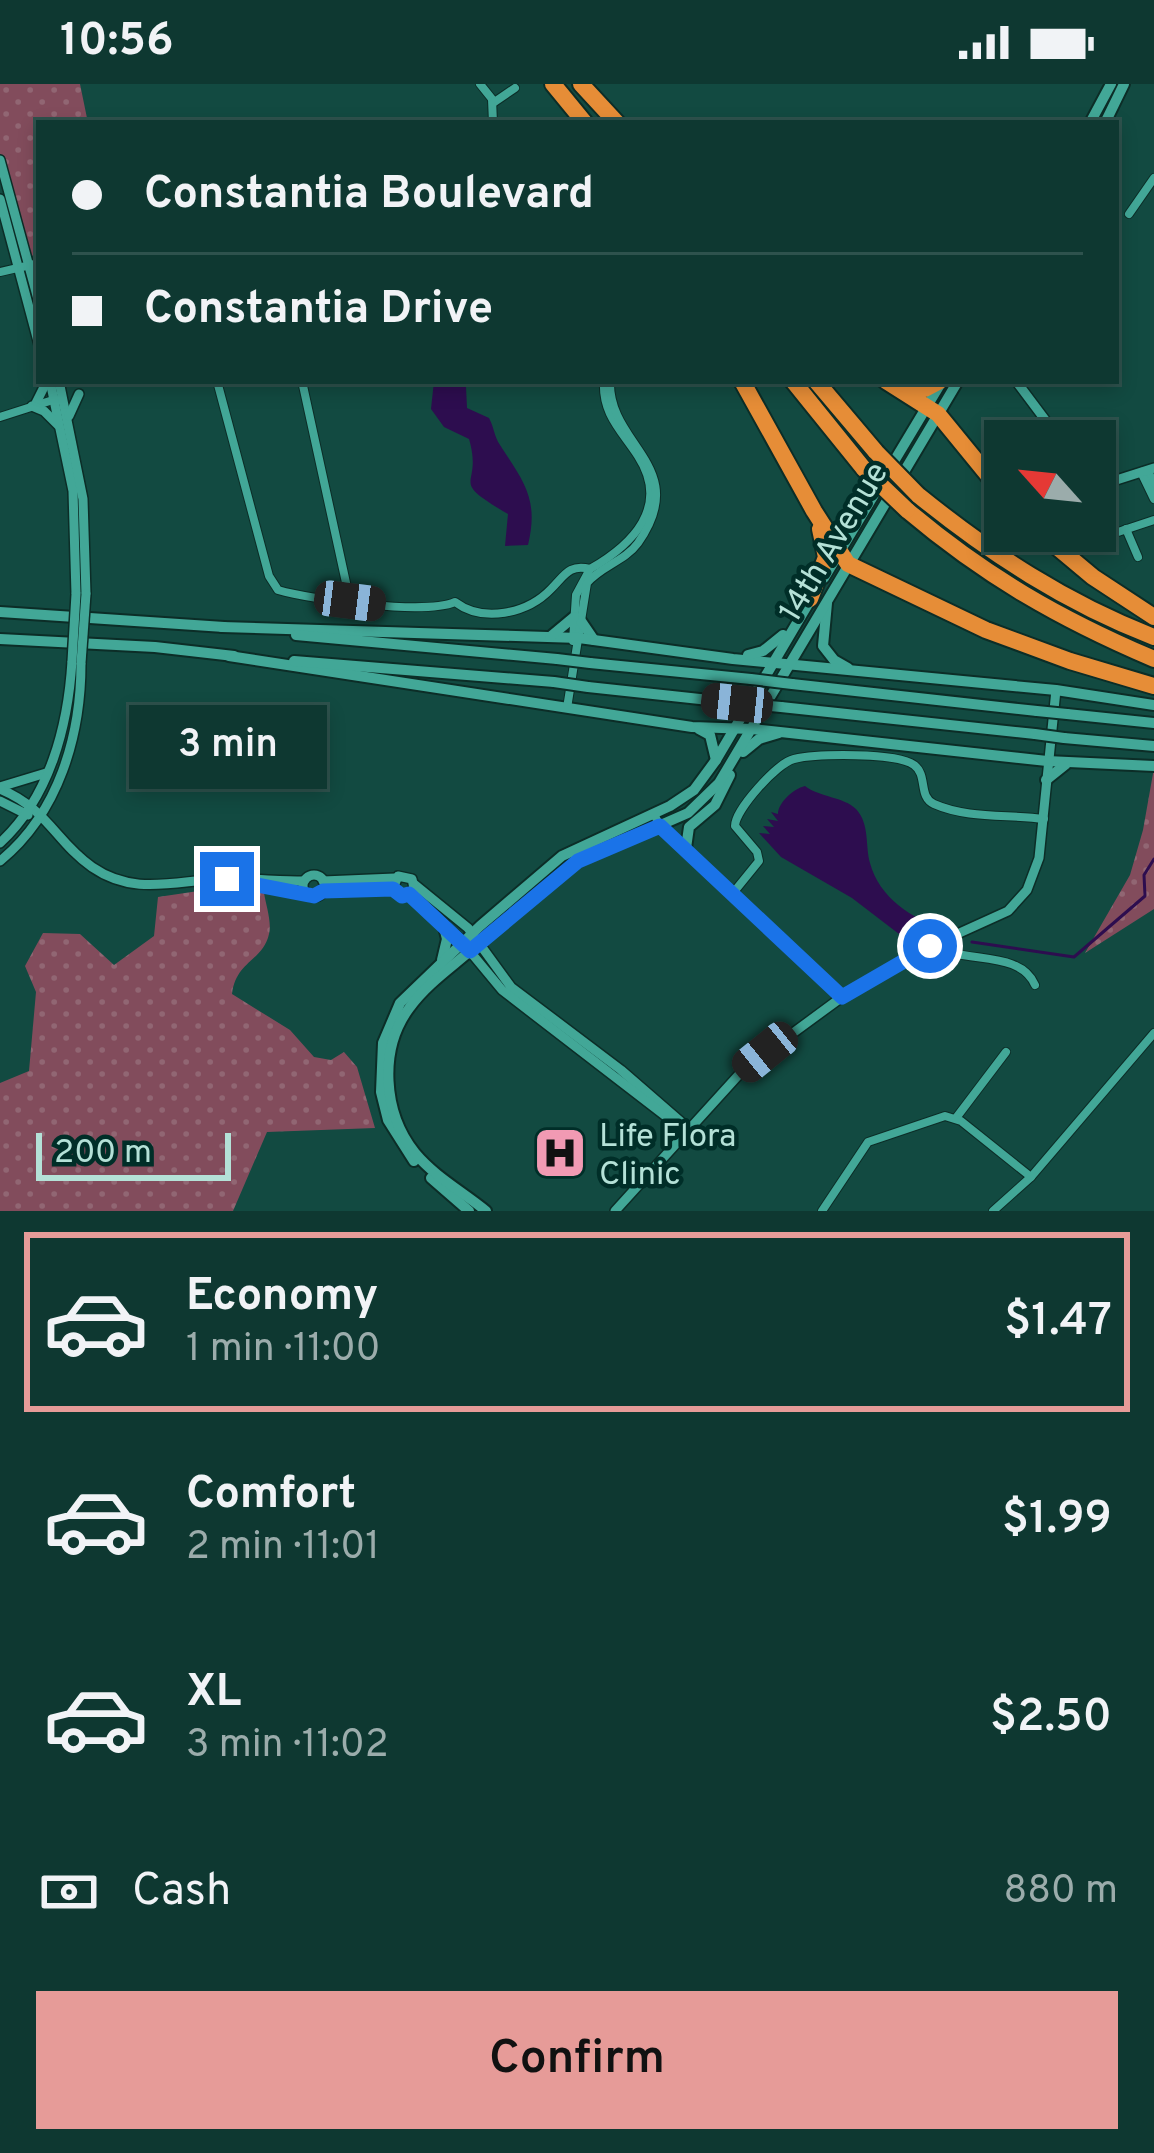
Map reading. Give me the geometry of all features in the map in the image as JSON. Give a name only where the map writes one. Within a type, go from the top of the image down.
[{"type":"highway","points":[[580,84],[610,120]]},
{"type":"highway","points":[[557,89],[572,120]]},
{"type":"highway","points":[[557,89],[583,120]]},
{"type":"highway","points":[[744,384],[844,558],[986,630],[1070,662],[1154,686]]},
{"type":"highway","points":[[795,384],[864,469],[1040,584],[1102,617],[1154,637]]},
{"type":"highway","points":[[819,384],[913,502],[992,577],[1090,632],[1154,659]]},
{"type":"highway","points":[[891,384],[933,410],[984,471]]},
{"type":"highway","points":[[905,384],[919,390],[934,384]]},
{"type":"highway","points":[[814,511],[826,557],[820,596]]},
{"type":"highway","points":[[1063,552],[1154,617]]},
{"type":"main road","points":[[1092,120],[1111,84]]},
{"type":"main road","points":[[1106,120],[1124,84]]},
{"type":"main road","name":"14th Avenue","points":[[933,410],[940,384]]},
{"type":"main road","name":"14th Avenue","points":[[734,762],[791,663],[820,596],[933,410],[955,384]]},
{"type":"main road","name":"14th Avenue","points":[[657,820],[694,790],[716,760],[795,623],[820,596],[844,558]]},
{"type":"main road","points":[[820,596],[824,646],[834,660],[853,671]]},
{"type":"main road","points":[[2,611],[557,659],[1154,723]]},
{"type":"main road","points":[[550,637],[578,619],[594,640]]},
{"type":"main road","points":[[733,659],[763,651],[795,623]]},
{"type":"main road","points":[[223,627],[576,638],[733,659],[1057,690],[1154,705]]},
{"type":"main road","points":[[4,640],[155,646],[692,727],[735,727],[1047,761],[1154,766]]},
{"type":"main road","points":[[229,656],[554,682],[1154,746]]},
{"type":"main road","points":[[692,727],[710,735],[716,760]]},
{"type":"main road","points":[[470,1211],[400,1144],[381,1092],[381,1059],[391,1019],[414,987],[442,962],[578,861],[657,820],[698,806],[760,739],[782,732]]},
{"type":"main road","points":[[686,848],[689,826],[717,802],[734,762]]},
{"type":"main road","points":[[1046,780],[1069,762]]},
{"type":"main road","points":[[442,962],[447,939],[443,923]]},
{"type":"main road","points":[[471,943],[406,1012],[394,1040],[388,1077],[395,1115],[415,1152],[443,1180],[486,1211]]},
{"type":"street","points":[[485,86],[493,103],[493,120]]},
{"type":"street","points":[[493,103],[515,88]]},
{"type":"street","points":[[0,160],[32,263],[36,310]]},
{"type":"street","points":[[1129,214],[1154,178]]},
{"type":"street","points":[[0,199],[32,263]]},
{"type":"street","points":[[0,272],[32,263]]},
{"type":"street","points":[[33,406],[46,384]]},
{"type":"street","points":[[52,384],[68,396]]},
{"type":"street","points":[[0,843],[47,772],[65,726],[77,662],[81,594],[65,425],[68,396],[61,384]]},
{"type":"street","points":[[218,384],[273,582],[283,592],[436,609],[455,602],[473,614],[494,616],[549,592],[576,596]]},
{"type":"street","points":[[303,384],[350,601]]},
{"type":"street","points":[[578,619],[576,596],[592,572],[636,536],[649,501],[646,472],[610,418],[604,399],[606,384]]},
{"type":"street","points":[[1018,384],[1045,420]]},
{"type":"street","points":[[0,416],[68,396]]},
{"type":"street","points":[[65,425],[68,396]]},
{"type":"street","points":[[33,406],[65,425]]},
{"type":"street","points":[[1116,480],[1148,470]]},
{"type":"street","points":[[1148,470],[1154,486]]},
{"type":"street","points":[[1148,470],[1154,499]]},
{"type":"street","points":[[1116,532],[1154,520]]},
{"type":"street","points":[[1126,529],[1138,557]]},
{"type":"street","points":[[549,592],[565,572],[579,567],[592,572]]},
{"type":"street","points":[[567,709],[578,619],[592,572]]},
{"type":"street","points":[[0,861],[38,817],[73,743],[81,706],[77,662]]},
{"type":"street","points":[[634,1211],[619,1207],[744,1069],[842,997],[933,945],[1008,910],[1027,890],[1039,858],[1057,690]]},
{"type":"street","points":[[733,893],[759,861],[753,846],[738,832],[736,816],[794,759],[841,755],[908,762],[918,770],[926,797],[934,804],[986,815],[1044,819]]},
{"type":"street","points":[[0,788],[47,772]]},
{"type":"street","points":[[0,788],[94,868],[124,883],[153,886],[239,880],[305,887],[314,896],[323,886],[394,884],[406,875],[411,889],[443,923],[471,943]]},
{"type":"street","points":[[0,800],[27,808]]},
{"type":"street","points":[[657,820],[842,997]]},
{"type":"street","points":[[305,887],[314,875],[323,886]]},
{"type":"street","points":[[394,884],[402,896],[411,889]]},
{"type":"street","points":[[411,889],[511,987],[621,1070],[687,1131]]},
{"type":"street","points":[[933,945],[955,957],[1018,964],[1035,986]]},
{"type":"street","points":[[993,1211],[1031,1177],[1154,1033]]},
{"type":"street","points":[[956,1118],[1006,1052]]},
{"type":"street","points":[[822,1211],[868,1142],[945,1116],[956,1118],[1031,1177]]},
{"type":"shaded area","points":[[0,84],[80,84],[87,120],[36,120],[36,255],[31,256],[0,154]]},
{"type":"shaded area","points":[[434,384],[460,384],[466,387],[467,408],[489,418],[527,492],[532,515],[528,545],[505,546],[508,514],[472,487],[469,439],[444,427],[431,409]]},
{"type":"shaded area","points":[[1154,768],[1154,909],[1085,953],[1130,875]]},
{"type":"shaded area","points":[[805,786],[856,809],[881,886],[909,913],[945,928],[929,936],[899,934],[852,898],[781,857],[759,833],[770,834],[763,826],[774,827],[767,819],[778,821],[771,812],[778,814],[787,797]]},
{"type":"shaded area","points":[[212,889],[264,893],[268,914],[266,943],[239,974],[232,994],[290,1030],[314,1057],[331,1060],[344,1052],[357,1067],[375,1128],[267,1132],[233,1211],[0,1211],[0,1083],[29,1071],[36,992],[25,966],[43,933],[80,934],[114,965],[154,936],[158,897]]},
{"type":"waterway","points":[[972,942],[1074,957],[1145,896],[1144,875],[1154,859]]},
{"type":"place","name":"Life Flora Clinic","points":[[560,1153]]},
{"type":"route","points":[[227,879],[311,896],[323,891],[393,889],[402,896],[409,894],[470,951],[578,861],[660,826],[842,997],[930,946]]}]
